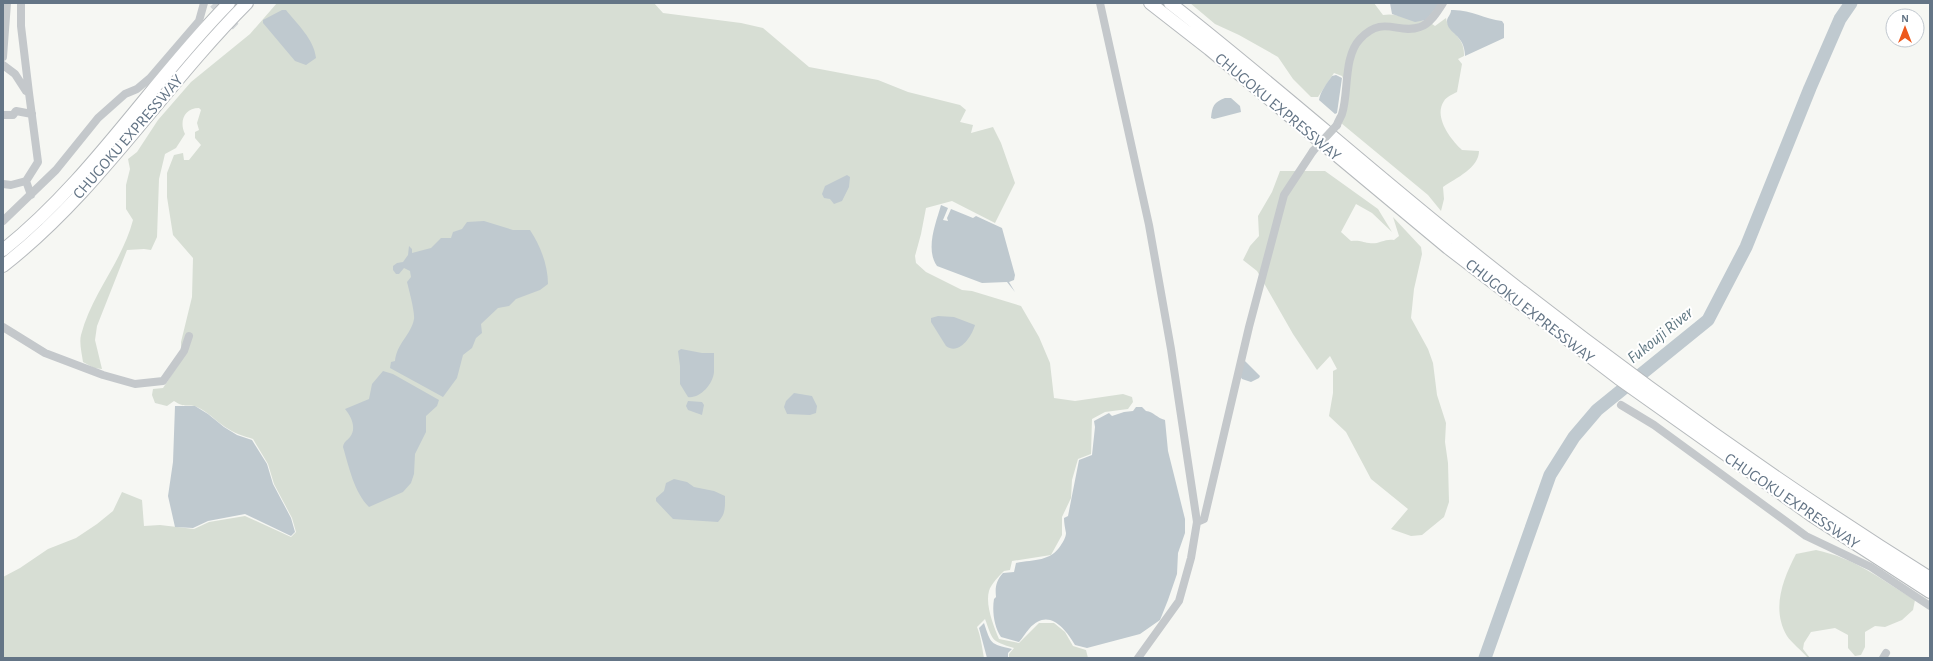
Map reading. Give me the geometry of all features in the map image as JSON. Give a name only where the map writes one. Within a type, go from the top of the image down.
[{"type":"highway","name":"CHUGOKU EXPRESSWAY","points":[[3,250],[67,190],[229,3]]},
{"type":"highway","name":"CHUGOKU EXPRESSWAY","points":[[6,264],[46,228],[111,160],[202,50],[247,3]]},
{"type":"highway","name":"CHUGOKU EXPRESSWAY","points":[[1150,3],[1209,49],[1448,248],[1644,398],[1804,510],[1930,592]]},
{"type":"highway","name":"CHUGOKU EXPRESSWAY","points":[[1170,3],[1217,39],[1458,240],[1653,389],[1800,493],[1930,578]]},
{"type":"street","points":[[3,57],[4,26],[7,3]]},
{"type":"street","points":[[3,184],[11,185],[26,181],[38,162],[21,26],[21,3]]},
{"type":"street","points":[[3,221],[56,170],[98,118],[125,94],[137,89],[150,78],[199,21],[206,3]]},
{"type":"street","points":[[1100,3],[1149,225],[1171,349],[1197,522],[1191,558],[1179,601],[1138,658]]},
{"type":"street","points":[[1197,522],[1204,519],[1249,328],[1284,195],[1313,151],[1337,125],[1342,113],[1348,68],[1358,40],[1371,30],[1381,27],[1421,27],[1428,23],[1443,3]]},
{"type":"street","points":[[3,66],[15,74],[26,91],[29,93]]},
{"type":"street","points":[[3,115],[13,115],[16,111],[32,114]]},
{"type":"street","points":[[26,181],[31,195]]},
{"type":"street","points":[[3,327],[45,353],[102,375],[135,384],[163,381],[184,351],[189,336]]},
{"type":"street","points":[[1621,405],[1654,425],[1806,536],[1871,567],[1930,606]]},
{"type":"shaded area","points":[[277,3],[654,3],[663,13],[741,23],[763,28],[809,67],[878,80],[908,92],[960,105],[966,110],[960,122],[973,125],[971,133],[993,127],[1001,143],[1015,183],[995,223],[952,201],[926,208],[915,256],[916,263],[926,272],[962,290],[972,291],[1021,306],[1039,337],[1050,363],[1054,398],[1075,401],[1123,394],[1132,397],[1133,402],[1128,409],[1105,412],[1092,419],[1091,454],[1078,459],[1072,480],[1071,498],[1062,517],[1062,535],[1051,555],[1012,561],[1010,570],[1004,571],[993,583],[989,591],[989,609],[999,639],[1019,643],[1039,623],[1054,623],[1065,632],[1073,646],[1086,650],[1088,658],[1009,658],[1009,654],[1014,648],[1001,644],[994,639],[985,619],[977,627],[984,658],[3,658],[3,577],[20,568],[48,549],[76,538],[97,524],[113,511],[122,492],[142,500],[144,526],[160,525],[194,529],[209,522],[245,516],[291,537],[296,532],[292,518],[274,484],[268,464],[253,439],[228,429],[197,407],[181,405],[174,401],[167,406],[155,403],[152,395],[153,389],[163,388],[181,361],[181,342],[192,297],[193,258],[173,235],[167,197],[167,173],[174,155],[183,153],[184,160],[189,160],[201,145],[195,138],[195,132],[199,130],[197,123],[201,110],[199,108],[190,110],[186,113],[183,120],[183,129],[185,134],[176,148],[165,154],[159,179],[157,237],[151,250],[127,250],[97,326],[95,340],[102,369],[94,368],[83,362],[80,341],[92,305],[122,250],[133,220],[126,209],[126,185],[130,169],[128,159],[137,152],[158,120],[191,82],[250,34]]},
{"type":"shaded area","points":[[1190,3],[1374,3],[1383,15],[1389,14],[1420,21],[1426,20],[1435,26],[1446,18],[1450,28],[1460,39],[1464,49],[1464,56],[1458,59],[1462,64],[1457,92],[1446,98],[1441,107],[1442,121],[1453,140],[1462,150],[1479,151],[1475,163],[1466,172],[1443,187],[1444,199],[1441,211],[1428,195],[1341,123],[1349,92],[1342,76],[1334,73],[1318,97],[1311,97],[1293,79],[1278,57],[1239,35],[1215,24]]},
{"type":"shaded area","points":[[1390,3],[1440,3],[1426,20],[1415,22],[1392,14]]},
{"type":"shaded area","points":[[282,10],[286,10],[309,38],[312,44],[316,58],[306,65],[295,61],[263,23],[263,20]]},
{"type":"shaded area","points":[[1451,10],[1464,11],[1502,21],[1504,24],[1504,38],[1465,56],[1462,43],[1448,25],[1447,20]]},
{"type":"shaded area","points":[[1336,75],[1342,78],[1337,113],[1335,114],[1319,100],[1332,76]]},
{"type":"shaded area","points":[[1225,98],[1231,98],[1240,106],[1241,112],[1214,119],[1211,118],[1214,105],[1218,101]]},
{"type":"shaded area","points":[[1280,171],[1325,171],[1378,209],[1392,232],[1372,213],[1356,204],[1341,232],[1351,241],[1372,243],[1394,240],[1399,236],[1393,217],[1421,247],[1422,254],[1414,289],[1411,318],[1428,349],[1433,363],[1437,395],[1446,423],[1445,442],[1448,463],[1449,502],[1444,517],[1422,535],[1411,536],[1391,529],[1408,509],[1371,479],[1346,432],[1329,416],[1333,393],[1333,371],[1337,369],[1330,356],[1317,370],[1293,334],[1257,271],[1243,260],[1250,246],[1259,236],[1258,216],[1272,192]]},
{"type":"shaded area","points":[[847,175],[850,177],[849,187],[842,201],[834,204],[830,199],[824,198],[822,194],[825,186]]},
{"type":"shaded area","points":[[941,205],[948,208],[943,220],[948,221],[947,218],[951,209],[973,218],[976,216],[1002,228],[1015,275],[1014,280],[1009,282],[1015,292],[1007,282],[982,283],[937,266],[932,252],[932,244],[934,228]]},
{"type":"shaded area","points":[[484,221],[513,230],[530,230],[543,256],[547,270],[548,284],[540,290],[516,299],[509,306],[498,308],[481,324],[482,333],[476,338],[472,348],[463,355],[457,378],[443,397],[390,368],[391,362],[395,361],[398,349],[410,330],[414,319],[413,306],[407,282],[411,277],[410,271],[404,268],[399,274],[396,274],[393,270],[393,266],[397,263],[403,262],[408,255],[409,246],[412,249],[412,253],[431,248],[441,238],[451,238],[453,232],[462,229],[467,222]]},
{"type":"shaded area","points":[[938,316],[954,317],[975,325],[968,339],[960,347],[951,348],[946,346],[931,322],[931,318]]},
{"type":"shaded area","points":[[681,349],[702,353],[714,353],[713,377],[705,390],[697,396],[688,397],[680,384],[678,351]]},
{"type":"shaded area","points":[[1244,360],[1260,376],[1259,378],[1251,382],[1242,379],[1240,376]]},
{"type":"shaded area","points":[[383,371],[393,374],[439,400],[437,406],[426,416],[426,432],[415,454],[414,474],[411,483],[403,492],[369,507],[359,494],[343,447],[353,430],[351,419],[345,409],[369,399],[372,384]]},
{"type":"shaded area","points":[[794,393],[812,396],[817,406],[816,413],[810,415],[787,414],[784,407],[786,401]]},
{"type":"shaded area","points":[[688,401],[702,402],[704,405],[702,415],[688,410],[686,406]]},
{"type":"shaded area","points":[[175,406],[195,406],[237,435],[252,440],[267,464],[273,484],[291,518],[295,532],[291,536],[245,514],[208,521],[193,528],[175,527],[168,496],[173,462]]},
{"type":"shaded area","points":[[1136,407],[1142,407],[1146,411],[1165,420],[1168,451],[1185,519],[1185,533],[1178,553],[1177,574],[1160,620],[1140,634],[1087,648],[1075,645],[1061,627],[1055,622],[1049,620],[1043,620],[1036,623],[1019,642],[1001,637],[995,624],[993,609],[994,599],[996,597],[997,581],[1003,573],[1014,572],[1016,563],[1047,557],[1057,550],[1062,544],[1066,536],[1064,518],[1068,516],[1079,460],[1092,455],[1095,427],[1094,421],[1109,413],[1112,416],[1133,411]]},
{"type":"shaded area","points":[[674,479],[687,482],[694,487],[714,491],[725,496],[724,513],[721,519],[718,522],[673,519],[656,501],[656,498],[664,491],[666,483]]},
{"type":"shaded area","points":[[1816,550],[1843,558],[1868,570],[1915,600],[1913,610],[1902,620],[1885,627],[1875,626],[1865,632],[1865,647],[1861,655],[1855,656],[1848,648],[1848,635],[1835,628],[1811,632],[1804,643],[1803,649],[1810,658],[1808,658],[1787,636],[1782,626],[1779,605],[1783,584],[1791,564],[1796,554]]},
{"type":"shaded area","points":[[984,623],[992,642],[999,646],[1012,649],[1008,653],[1008,658],[987,658],[979,628]]},
{"type":"waterway","name":"Fukouji River","points":[[1485,658],[1550,475],[1574,437],[1597,410],[1708,320],[1746,247],[1810,88],[1840,19],[1851,3]]},
{"type":"tunnel","points":[[213,4],[236,27]]}]
